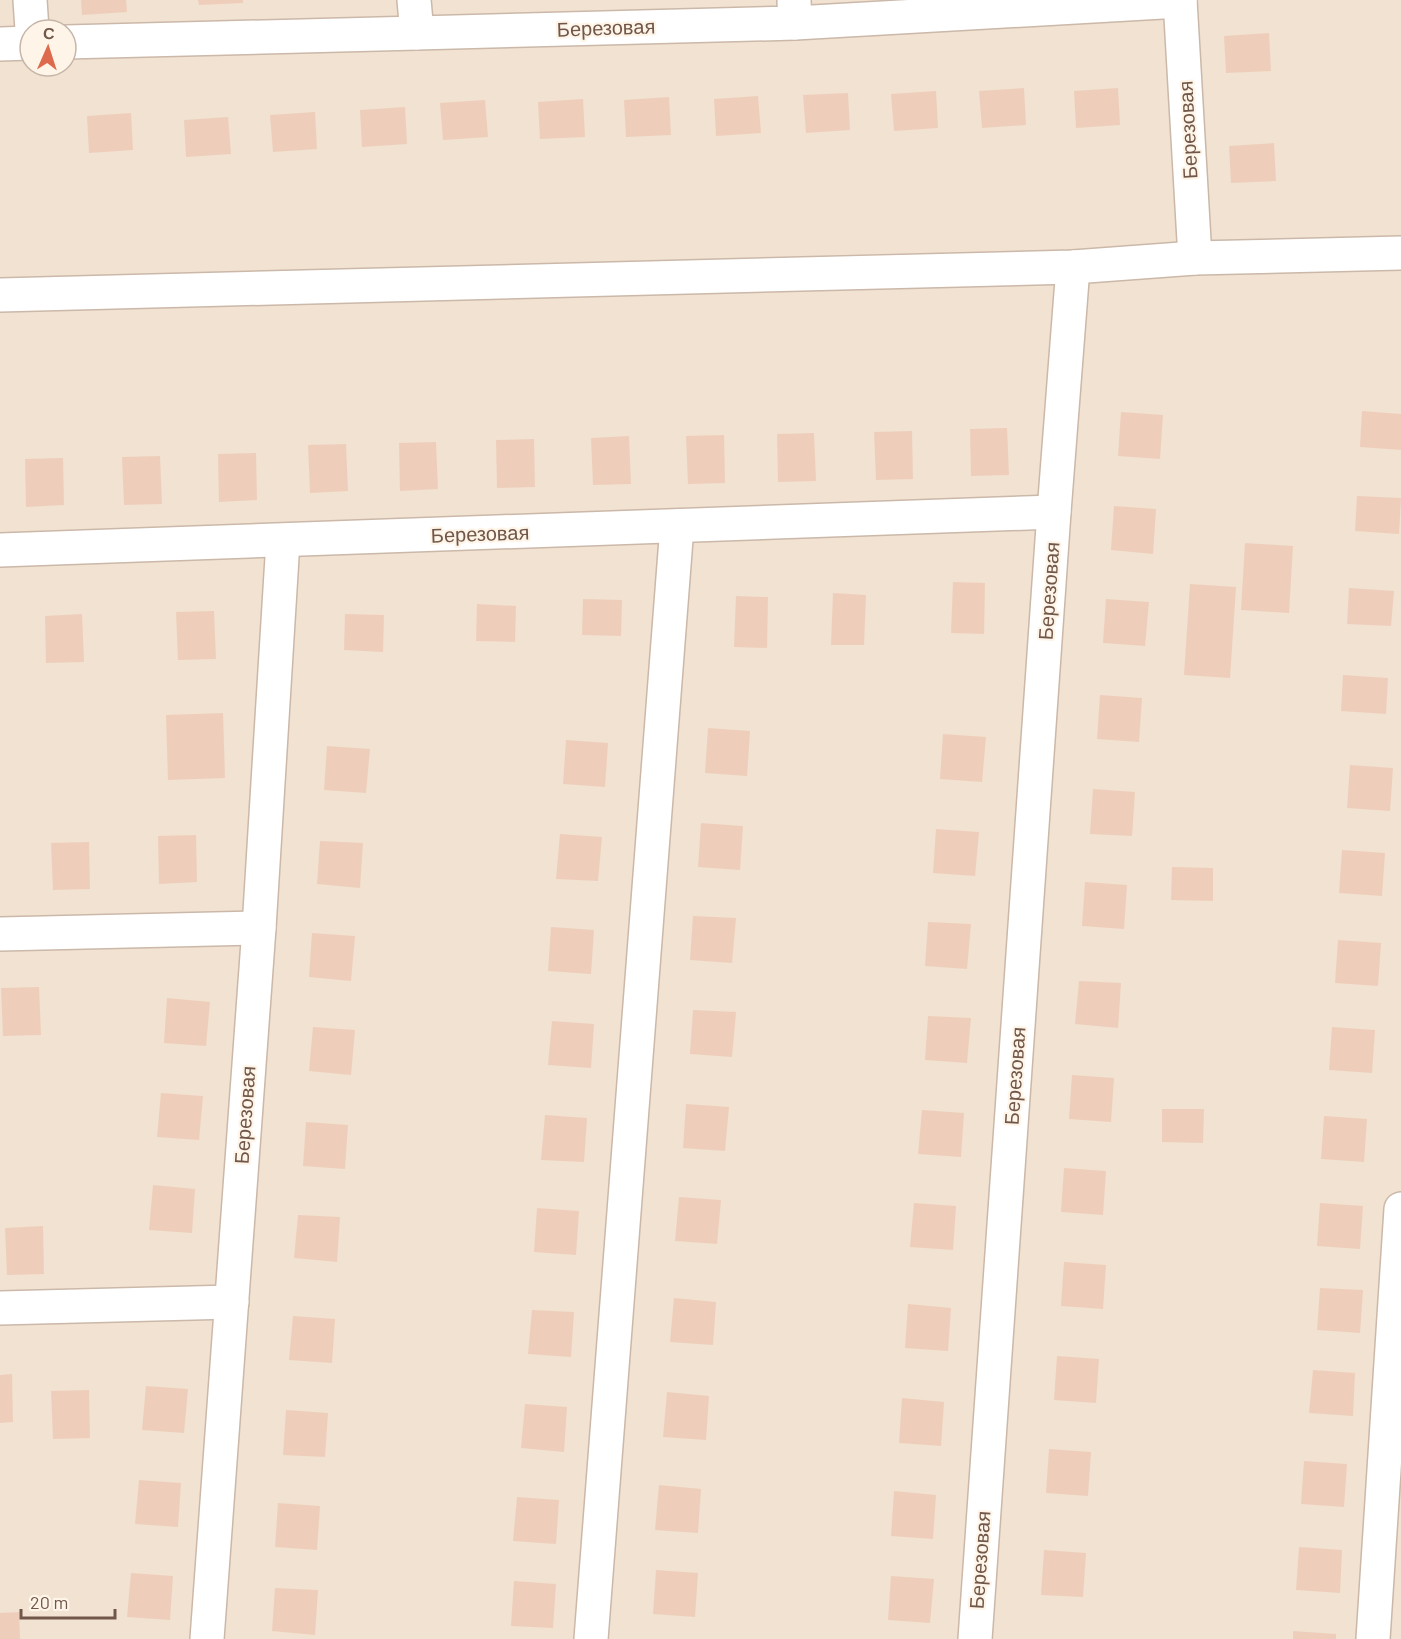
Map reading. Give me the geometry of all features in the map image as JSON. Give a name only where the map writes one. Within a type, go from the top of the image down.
[{"type":"street","points":[[30,0],[31,18]]},
{"type":"street","points":[[414,0],[417,33]]},
{"type":"street","name":"Березовая","points":[[78,42],[417,33],[795,12],[1180,1],[1195,258]]},
{"type":"street","points":[[0,44],[18,43]]},
{"type":"street","points":[[0,295],[1073,267],[1195,258],[1401,253]]},
{"type":"street","name":"Березовая","points":[[975,1639],[1073,267]]},
{"type":"street","name":"Березовая","points":[[0,550],[1054,512]]},
{"type":"street","points":[[591,1639],[677,526]]},
{"type":"street","name":"Березовая","points":[[207,1639],[259,928],[283,541]]},
{"type":"street","points":[[0,934],[259,928]]},
{"type":"street","points":[[1373,1639],[1401,1209]]},
{"type":"street","points":[[0,1308],[232,1302]]},
{"type":"shaded area","points":[[0,0],[1401,0],[1401,1639],[0,1639]]},
{"type":"building","points":[[81,0],[126,0],[127,12],[82,15]]},
{"type":"building","points":[[198,0],[243,0],[243,3],[199,5]]},
{"type":"building","points":[[1269,33],[1271,71],[1226,73],[1224,36]]},
{"type":"building","points":[[1024,88],[1026,125],[982,128],[979,91]]},
{"type":"building","points":[[1118,88],[1120,125],[1076,128],[1074,91]]},
{"type":"building","points":[[936,91],[938,128],[894,131],[891,94]]},
{"type":"building","points":[[848,93],[850,130],[806,133],[803,95]]},
{"type":"building","points":[[758,96],[761,133],[716,136],[714,99]]},
{"type":"building","points":[[669,97],[671,135],[626,137],[624,100]]},
{"type":"building","points":[[583,99],[585,137],[540,139],[538,102]]},
{"type":"building","points":[[485,100],[488,137],[443,140],[440,103]]},
{"type":"building","points":[[405,107],[407,144],[362,147],[360,110]]},
{"type":"building","points":[[315,112],[317,149],[273,152],[270,115]]},
{"type":"building","points":[[131,113],[133,150],[89,153],[87,116]]},
{"type":"building","points":[[228,117],[231,154],[186,157],[184,120]]},
{"type":"building","points":[[1274,143],[1276,181],[1231,183],[1229,146]]},
{"type":"building","points":[[1362,411],[1401,414],[1401,450],[1360,447]]},
{"type":"building","points":[[1121,412],[1163,415],[1160,459],[1118,456]]},
{"type":"building","points":[[1007,428],[1009,475],[971,476],[970,429]]},
{"type":"building","points":[[912,431],[913,479],[876,480],[874,432]]},
{"type":"building","points":[[814,433],[816,481],[778,482],[777,434]]},
{"type":"building","points":[[724,435],[725,483],[688,484],[686,436]]},
{"type":"building","points":[[629,436],[631,484],[593,485],[591,438]]},
{"type":"building","points":[[534,439],[535,487],[497,488],[496,440]]},
{"type":"building","points":[[436,442],[438,489],[400,491],[399,443]]},
{"type":"building","points":[[346,444],[348,491],[310,493],[308,445]]},
{"type":"building","points":[[256,453],[257,500],[219,502],[218,454]]},
{"type":"building","points":[[160,456],[162,504],[124,505],[122,457]]},
{"type":"building","points":[[63,458],[64,505],[26,507],[25,459]]},
{"type":"building","points":[[1357,496],[1401,498],[1399,534],[1355,531]]},
{"type":"building","points":[[1114,506],[1156,509],[1153,554],[1111,550]]},
{"type":"building","points":[[1245,543],[1293,546],[1289,613],[1241,610]]},
{"type":"building","points":[[953,582],[985,583],[984,634],[951,633]]},
{"type":"building","points":[[1190,584],[1236,587],[1230,678],[1184,675]]},
{"type":"building","points":[[1349,588],[1394,591],[1391,626],[1347,624]]},
{"type":"building","points":[[833,593],[866,595],[864,645],[831,645]]},
{"type":"building","points":[[736,596],[768,597],[767,648],[734,647]]},
{"type":"building","points":[[583,599],[622,600],[621,636],[582,635]]},
{"type":"building","points":[[1106,599],[1149,602],[1145,646],[1103,643]]},
{"type":"building","points":[[477,604],[516,606],[515,642],[476,641]]},
{"type":"building","points":[[214,611],[216,659],[178,660],[176,612]]},
{"type":"building","points":[[82,614],[84,662],[46,663],[45,616]]},
{"type":"building","points":[[345,614],[384,615],[383,652],[344,650]]},
{"type":"building","points":[[1343,675],[1388,678],[1386,714],[1341,711]]},
{"type":"building","points":[[1100,695],[1142,698],[1139,742],[1097,739]]},
{"type":"building","points":[[223,713],[225,778],[168,780],[166,715]]},
{"type":"building","points":[[708,728],[750,731],[747,776],[705,773]]},
{"type":"building","points":[[943,734],[986,737],[982,782],[940,779]]},
{"type":"building","points":[[566,740],[608,743],[605,787],[563,784]]},
{"type":"building","points":[[327,746],[370,749],[366,793],[324,790]]},
{"type":"building","points":[[1350,765],[1393,768],[1390,811],[1347,808]]},
{"type":"building","points":[[1093,789],[1135,792],[1132,836],[1090,834]]},
{"type":"building","points":[[701,823],[743,826],[740,870],[698,867]]},
{"type":"building","points":[[936,829],[979,832],[975,876],[933,873]]},
{"type":"building","points":[[560,834],[602,837],[598,881],[556,879]]},
{"type":"building","points":[[196,835],[197,882],[159,884],[158,836]]},
{"type":"building","points":[[320,841],[363,843],[360,888],[317,884]]},
{"type":"building","points":[[89,842],[90,889],[53,890],[51,843]]},
{"type":"building","points":[[1342,850],[1385,853],[1382,896],[1339,893]]},
{"type":"building","points":[[1172,867],[1213,868],[1213,901],[1171,900]]},
{"type":"building","points":[[1085,882],[1127,885],[1124,929],[1082,926]]},
{"type":"building","points":[[693,916],[736,918],[732,963],[690,960]]},
{"type":"building","points":[[928,922],[971,924],[967,969],[925,966]]},
{"type":"building","points":[[551,927],[594,930],[591,974],[548,971]]},
{"type":"building","points":[[312,933],[355,936],[351,981],[309,977]]},
{"type":"building","points":[[1338,940],[1381,943],[1378,986],[1335,983]]},
{"type":"building","points":[[1079,981],[1121,983],[1118,1028],[1075,1024]]},
{"type":"building","points":[[39,987],[41,1035],[3,1036],[1,988]]},
{"type":"building","points":[[167,998],[210,1002],[206,1046],[164,1043]]},
{"type":"building","points":[[693,1010],[736,1012],[732,1057],[690,1054]]},
{"type":"building","points":[[928,1016],[971,1018],[967,1063],[925,1060]]},
{"type":"building","points":[[552,1021],[594,1024],[591,1068],[548,1065]]},
{"type":"building","points":[[313,1027],[355,1030],[351,1075],[309,1071]]},
{"type":"building","points":[[1332,1027],[1375,1030],[1372,1073],[1329,1070]]},
{"type":"building","points":[[1072,1075],[1114,1078],[1111,1122],[1069,1119]]},
{"type":"building","points":[[161,1093],[203,1096],[199,1140],[157,1137]]},
{"type":"building","points":[[686,1104],[729,1107],[725,1151],[683,1148]]},
{"type":"building","points":[[1162,1109],[1204,1109],[1203,1143],[1162,1142]]},
{"type":"building","points":[[922,1110],[964,1113],[961,1157],[918,1154]]},
{"type":"building","points":[[545,1115],[587,1118],[584,1162],[541,1160]]},
{"type":"building","points":[[1324,1116],[1367,1119],[1364,1162],[1321,1159]]},
{"type":"building","points":[[306,1122],[348,1125],[345,1169],[303,1166]]},
{"type":"building","points":[[1064,1168],[1106,1171],[1103,1215],[1061,1212]]},
{"type":"building","points":[[153,1185],[195,1189],[192,1233],[149,1230]]},
{"type":"building","points":[[679,1197],[721,1200],[717,1244],[675,1241]]},
{"type":"building","points":[[914,1203],[956,1206],[953,1250],[910,1247]]},
{"type":"building","points":[[1320,1203],[1363,1206],[1360,1249],[1317,1246]]},
{"type":"building","points":[[537,1208],[579,1211],[576,1255],[534,1252]]},
{"type":"building","points":[[298,1215],[340,1217],[337,1262],[294,1258]]},
{"type":"building","points":[[43,1226],[44,1274],[7,1275],[5,1228]]},
{"type":"building","points":[[1064,1262],[1106,1265],[1103,1309],[1061,1306]]},
{"type":"building","points":[[1320,1288],[1363,1290],[1360,1333],[1317,1330]]},
{"type":"building","points":[[674,1298],[716,1302],[713,1345],[670,1342]]},
{"type":"building","points":[[908,1304],[951,1308],[948,1351],[905,1348]]},
{"type":"building","points":[[532,1310],[574,1312],[571,1357],[528,1354]]},
{"type":"building","points":[[293,1316],[335,1319],[332,1363],[289,1360]]},
{"type":"building","points":[[1057,1356],[1099,1359],[1096,1403],[1054,1400]]},
{"type":"building","points":[[1313,1370],[1355,1373],[1353,1416],[1309,1413]]},
{"type":"building","points":[[12,1374],[13,1422],[0,1423],[0,1375]]},
{"type":"building","points":[[146,1386],[188,1389],[184,1433],[142,1430]]},
{"type":"building","points":[[89,1390],[90,1438],[53,1439],[51,1391]]},
{"type":"building","points":[[667,1392],[709,1396],[706,1440],[663,1437]]},
{"type":"building","points":[[902,1398],[944,1402],[941,1446],[899,1443]]},
{"type":"building","points":[[525,1404],[567,1407],[564,1452],[521,1448]]},
{"type":"building","points":[[286,1410],[328,1413],[325,1457],[283,1455]]},
{"type":"building","points":[[1049,1449],[1091,1452],[1088,1496],[1046,1493]]},
{"type":"building","points":[[1304,1461],[1347,1464],[1344,1507],[1301,1504]]},
{"type":"building","points":[[139,1480],[181,1483],[178,1527],[135,1524]]},
{"type":"building","points":[[659,1485],[701,1489],[698,1533],[655,1530]]},
{"type":"building","points":[[894,1491],[936,1495],[933,1539],[891,1536]]},
{"type":"building","points":[[517,1497],[559,1500],[556,1544],[513,1541]]},
{"type":"building","points":[[278,1503],[320,1506],[317,1550],[275,1547]]},
{"type":"building","points":[[1299,1547],[1342,1550],[1340,1593],[1296,1590]]},
{"type":"building","points":[[1044,1550],[1086,1553],[1083,1597],[1041,1595]]},
{"type":"building","points":[[656,1570],[698,1573],[695,1617],[653,1614]]},
{"type":"building","points":[[131,1573],[173,1576],[170,1620],[127,1617]]},
{"type":"building","points":[[891,1576],[934,1579],[930,1623],[888,1620]]},
{"type":"building","points":[[514,1581],[556,1584],[553,1628],[511,1626]]},
{"type":"building","points":[[275,1588],[318,1590],[315,1635],[272,1631]]},
{"type":"building","points":[[19,1612],[20,1639],[0,1639],[0,1613]]},
{"type":"building","points":[[1293,1631],[1336,1634],[1336,1639],[1293,1639]]}]
